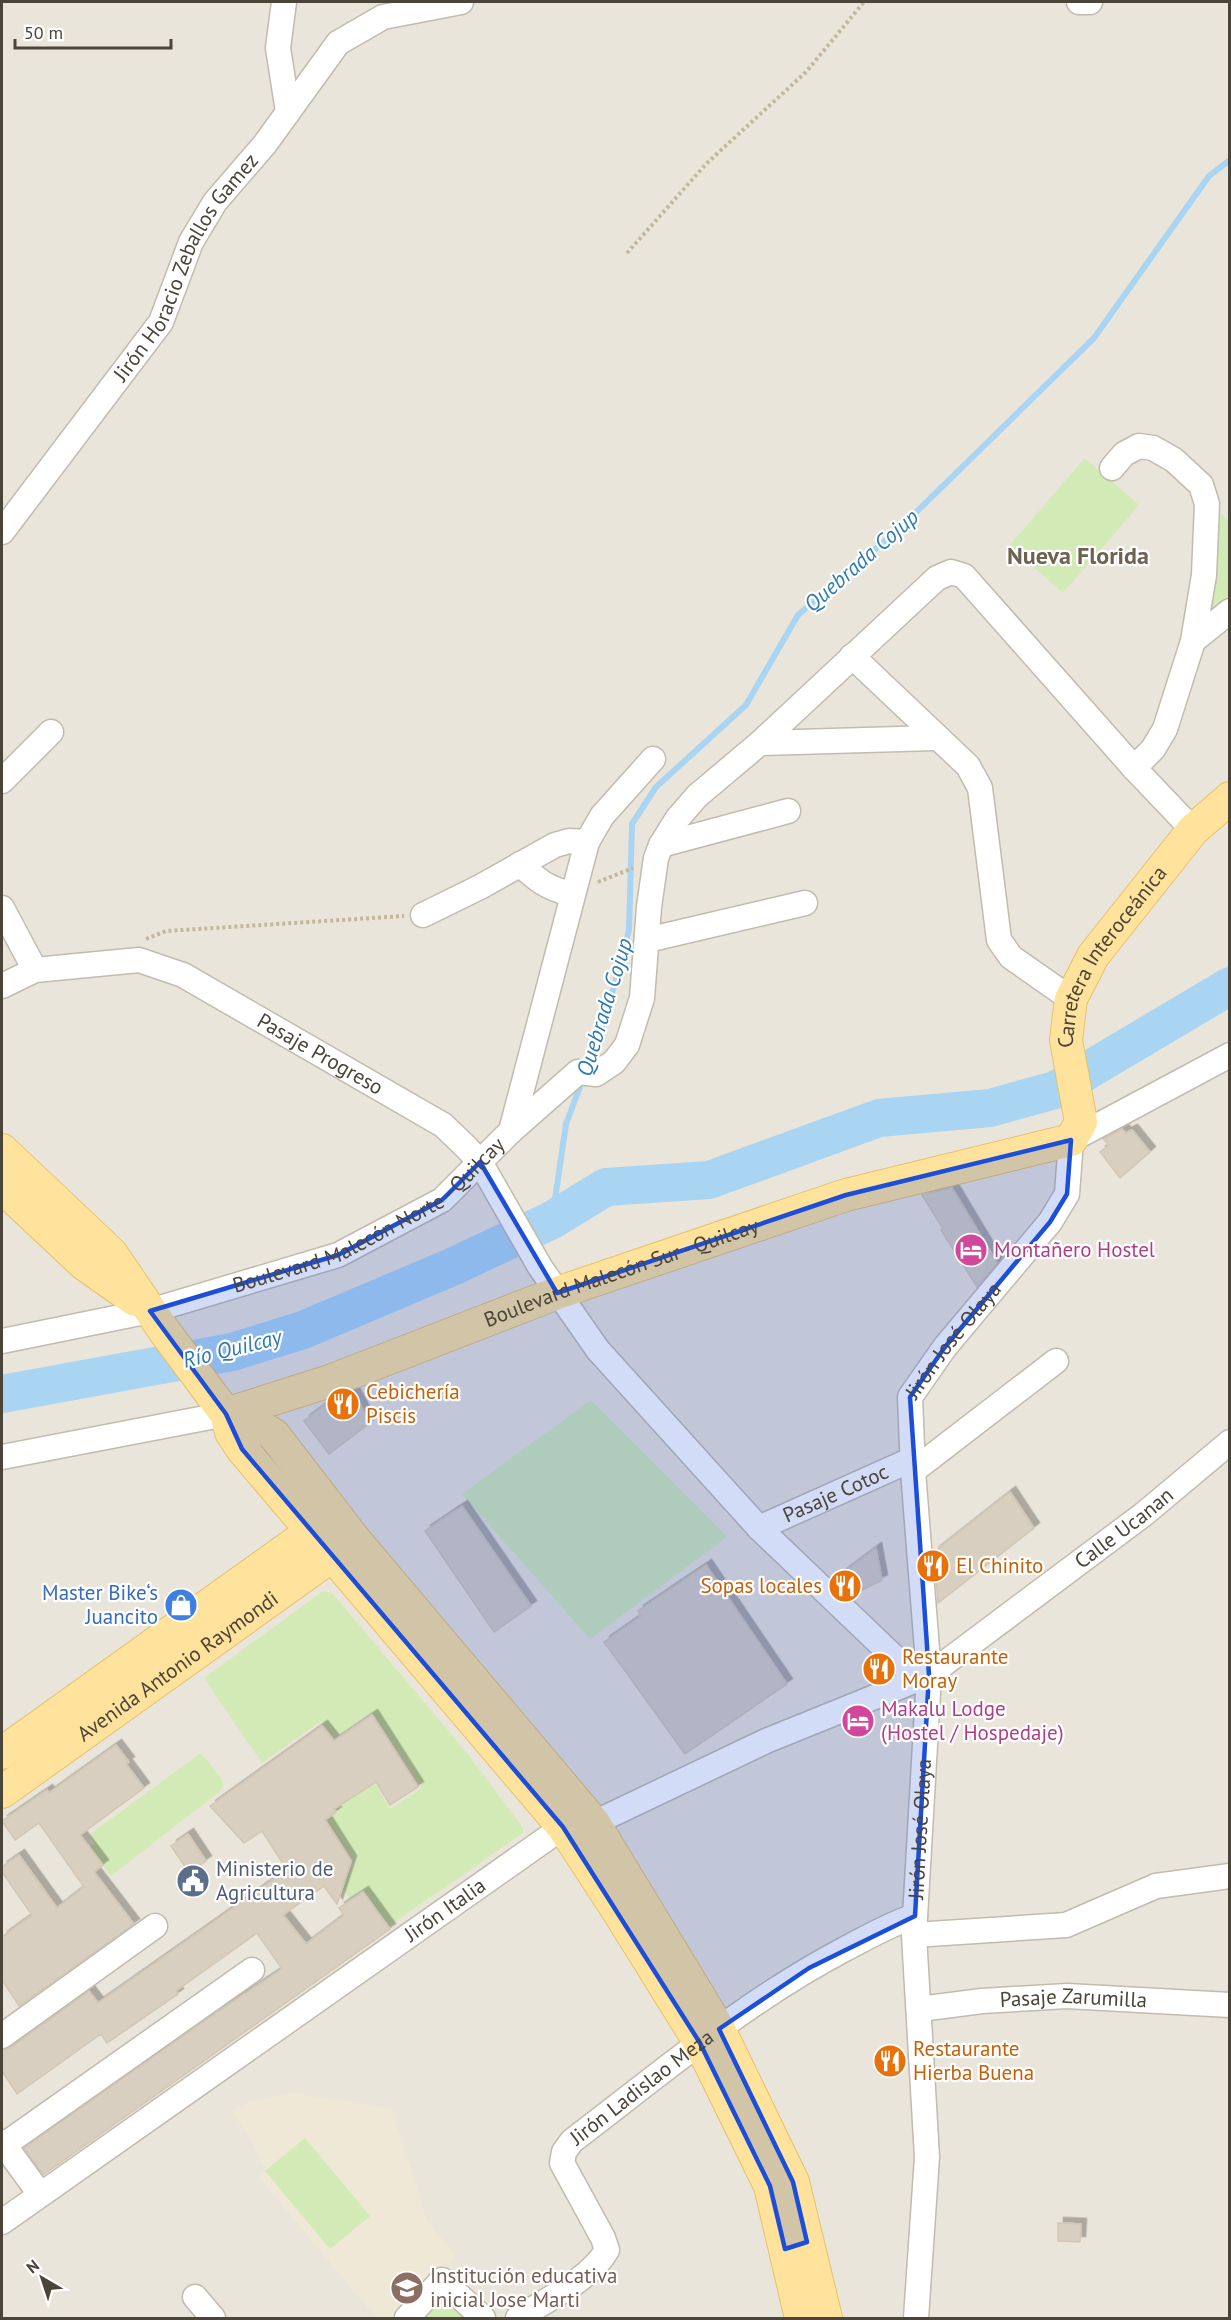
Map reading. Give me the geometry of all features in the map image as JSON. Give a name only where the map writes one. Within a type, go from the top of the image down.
[{"type":"main road","name":"Carretera Interoceánica","points":[[1076,1131],[1066,1040],[1071,999],[1093,956],[1193,830],[1230,798]]},
{"type":"main road","name":"Boulevard Malecón Sur - Quilcay","points":[[219,1404],[330,1381],[557,1293],[846,1195],[1076,1131]]},
{"type":"main road","points":[[2,1150],[111,1253],[158,1322],[219,1404],[274,1435],[324,1522],[563,1827],[709,2036]]},
{"type":"main road","points":[[2,1187],[84,1264],[158,1322]]},
{"type":"main road","name":"Avenida Antonio Raymondi","points":[[2,1753],[324,1522]]},
{"type":"main road","points":[[344,1547],[594,1823],[709,2036],[792,2182],[801,2319]]},
{"type":"main road","name":"Avenida Antonio Raymondi","points":[[2,1792],[344,1547]]},
{"type":"main road","points":[[796,2246],[826,2319]]},
{"type":"street","points":[[281,2],[278,48],[288,112]]},
{"type":"street","name":"Jirón Horacio Zeballos Gamez","points":[[2,531],[161,322],[191,242],[215,202],[265,144],[338,43],[383,9],[461,2]]},
{"type":"street","points":[[1079,2],[1090,2]]},
{"type":"street","points":[[1112,468],[1124,454],[1139,446],[1152,448],[1174,460],[1201,485],[1206,494],[1207,528],[1204,575],[1193,641],[1165,729],[1153,749],[1134,768]]},
{"type":"street","points":[[511,1131],[587,1073],[614,1062],[627,1045],[642,998],[656,858],[661,845],[678,818],[697,796],[760,743],[937,578],[951,572],[964,576],[1134,768],[1193,830]]},
{"type":"street","points":[[1193,641],[1230,612]]},
{"type":"street","points":[[852,656],[935,738],[968,766],[980,788],[999,940],[1011,957],[1071,999]]},
{"type":"street","points":[[2,781],[51,732]]},
{"type":"street","points":[[760,743],[935,738]]},
{"type":"street","name":"Boulevard Malecón Norte - Quilcay","points":[[2,1341],[158,1322],[338,1255],[486,1174],[511,1131],[586,842],[602,816],[653,759]]},
{"type":"street","points":[[661,845],[788,811]]},
{"type":"street","points":[[423,915],[555,844],[569,841],[586,842]]},
{"type":"street","points":[[520,864],[540,883],[552,890],[571,894]]},
{"type":"street","points":[[647,940],[805,903]]},
{"type":"street","points":[[2,908],[35,970]]},
{"type":"street","points":[[2,986],[35,970],[142,950]]},
{"type":"street","name":"Pasaje Progreso","points":[[142,950],[443,1125],[486,1174],[557,1293]]},
{"type":"street","name":"Boulevard Malecón Sur - Quilcay","points":[[1076,1131],[1230,1055]]},
{"type":"street","name":"Jirón José Olaya","points":[[916,2319],[927,2157],[915,1926],[923,1678],[910,1397],[945,1347],[1050,1222],[1067,1194],[1076,1131]]},
{"type":"street","points":[[557,1293],[598,1350],[759,1528],[923,1678]]},
{"type":"street","name":"Pasaje Cotoc","points":[[759,1528],[913,1465],[1056,1361]]},
{"type":"street","name":"Boulevard Malecón Sur - Quilcay","points":[[2,1457],[219,1404]]},
{"type":"street","name":"Calle Ucanan","points":[[923,1678],[1144,1514],[1230,1442]]},
{"type":"street","name":"Jirón Italia","points":[[2,2222],[563,1827],[594,1823],[766,1741],[923,1678]]},
{"type":"street","name":"Jirón Ladislao Meza","points":[[518,2319],[589,2272],[600,2262],[607,2250],[603,2238],[562,2163],[564,2152],[572,2141],[709,2036],[809,1968],[894,1923],[915,1926],[1066,1925],[1156,1886],[1230,1876]]},
{"type":"street","points":[[2,2036],[155,1926]]},
{"type":"street","points":[[40,2194],[3,2144],[252,1970]]},
{"type":"street","name":"Pasaje Zarumilla","points":[[920,2009],[982,2001],[1067,1996],[1230,2005]]},
{"type":"street","points":[[407,2319],[442,2280],[483,2319]]},
{"type":"street","points":[[195,2297],[213,2319]]},
{"type":"path","points":[[627,253],[707,163],[806,72],[864,2]]},
{"type":"path","points":[[610,877],[637,867]]},
{"type":"path","points":[[142,950],[166,931],[423,915]]},
{"type":"highlighted area","points":[[1071,1140],[1067,1194],[1050,1222],[945,1347],[910,1397],[929,1675],[915,1916],[809,1968],[719,2029],[793,2182],[807,2242],[785,2249],[770,2186],[700,2043],[563,1827],[242,1449],[226,1414],[150,1311],[338,1255],[442,1200],[480,1162],[557,1293],[846,1195]]},
{"type":"shaded area","points":[[2,2],[1229,2],[1229,2318],[2,2318]]},
{"type":"shaded area","points":[[292,2093],[392,2109],[426,2219],[456,2256],[400,2318],[376,2318],[259,2177],[265,2171],[254,2145],[232,2111],[250,2102]]},
{"type":"green space","points":[[1085,458],[1139,505],[1063,593],[1009,546]]},
{"type":"green space","points":[[1219,511],[1229,523],[1229,602],[1207,620],[1215,512]]},
{"type":"green space","points":[[591,1400],[727,1537],[590,1639],[462,1494]]},
{"type":"green space","points":[[323,1591],[332,1593],[467,1753],[523,1828],[523,1833],[389,1926],[363,1890],[350,1899],[337,1881],[350,1871],[354,1861],[326,1820],[337,1812],[336,1809],[375,1783],[390,1809],[422,1788],[372,1712],[334,1738],[321,1721],[262,1763],[204,1678]]},
{"type":"green space","points":[[201,1753],[221,1778],[223,1786],[219,1792],[111,1876],[89,1848],[95,1844],[89,1835]]},
{"type":"green space","points":[[305,2138],[370,2216],[330,2249],[265,2171]]},
{"type":"green space","points":[[444,2292],[475,2318],[421,2318]]},
{"type":"building","points":[[1122,1129],[1126,1133],[1132,1130],[1150,1152],[1120,1178],[1100,1152],[1109,1145],[1103,1139]]},
{"type":"building","name":"Montañero Hostel","points":[[952,1188],[997,1263],[977,1287],[922,1195]]},
{"type":"building","name":"Cebichería Piscis","points":[[353,1391],[370,1423],[329,1454],[304,1421],[333,1399]]},
{"type":"building","points":[[1010,1492],[1034,1528],[938,1603],[934,1552]]},
{"type":"building","points":[[462,1506],[531,1606],[494,1632],[425,1531]]},
{"type":"building","points":[[876,1548],[882,1580],[850,1596],[835,1579]]},
{"type":"building","points":[[706,1565],[787,1684],[685,1754],[604,1642],[641,1616],[638,1611]]},
{"type":"building","points":[[372,1715],[418,1787],[390,1805],[376,1782],[334,1809],[336,1812],[325,1820],[351,1861],[337,1904],[324,1886],[283,1915],[306,1944],[344,1915],[339,1908],[363,1892],[390,1929],[43,2175],[24,2148],[282,1969],[257,1933],[176,1991],[178,1994],[107,2043],[101,2034],[17,2094],[2,2071],[2,2050],[10,2048],[89,1991],[98,2003],[287,1870],[262,1831],[244,1843],[210,1806],[322,1726],[334,1741]]},
{"type":"building","points":[[116,1745],[129,1762],[126,1764],[144,1788],[80,1835],[103,1865],[94,1872],[134,1924],[19,2006],[2,1980],[2,1937],[32,1915],[2,1872],[2,1867],[19,1855],[57,1908],[84,1887],[39,1823],[15,1840],[2,1821],[47,1790],[49,1793]]},
{"type":"building","points":[[188,1834],[206,1861],[189,1873],[171,1846]]},
{"type":"building","points":[[1058,2223],[1081,2224],[1080,2242],[1058,2241]]},
{"type":"waterway","name":"Quebrada Cojup","points":[[588,1066],[606,1016],[629,930],[632,824],[656,787],[746,705],[798,615],[900,528],[1094,338],[1209,176],[1230,160]]},
{"type":"waterway","name":"Río Quilcay","points":[[2,1394],[232,1352],[303,1330],[452,1267],[552,1220],[606,1187],[709,1180],[879,1118],[990,1108],[1055,1090],[1230,986]]},
{"type":"waterway","name":"Quebrada Cojup","points":[[552,1220],[566,1124],[583,1079]]},
{"type":"place","name":"Montañero Hostel","points":[[971,1250]]},
{"type":"place","name":"Cebichería Piscis","points":[[343,1404]]},
{"type":"place","name":"El Chinito","points":[[933,1566]]},
{"type":"place","name":"Sopas locales","points":[[845,1586]]},
{"type":"place","name":"Master Bike‘s Juancito","points":[[181,1605]]},
{"type":"place","name":"Restaurante Moray","points":[[879,1669]]},
{"type":"place","name":"Makalu Lodge (Hostel / Hospedaje)","points":[[858,1721]]},
{"type":"place","name":"Ministerio de Agricultura","points":[[193,1881]]},
{"type":"place","name":"Restaurante Hierba Buena","points":[[890,2061]]},
{"type":"place","name":"Institución educativa inicial Jose Marti","points":[[407,2288]]},
{"type":"district","name":"Nueva Florida","points":[[1078,556]]}]
